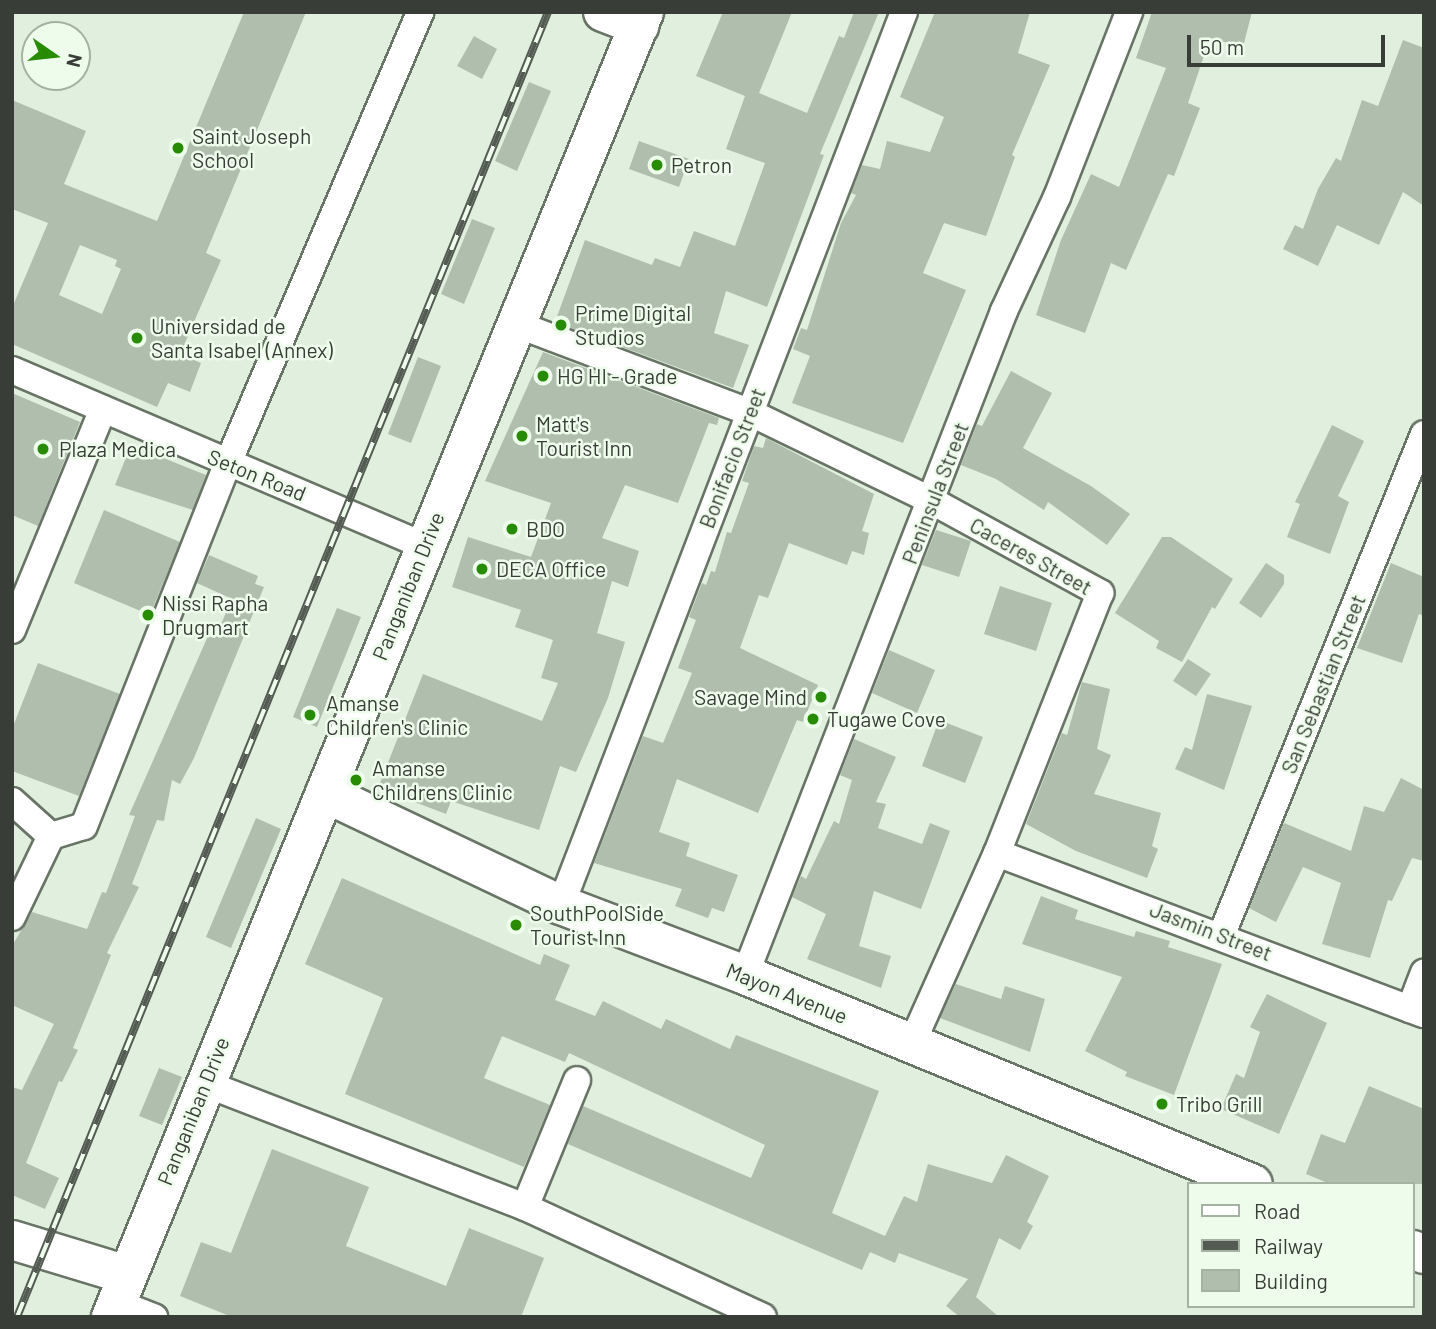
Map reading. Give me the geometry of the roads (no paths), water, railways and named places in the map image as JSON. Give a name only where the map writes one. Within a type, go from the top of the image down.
[{"type":"main road","points":[[603,12],[641,19]]},
{"type":"main road","name":"Panganiban Drive","points":[[118,1298],[641,19]]},
{"type":"main road","name":"Mayon Avenue","points":[[325,793],[561,905],[745,975],[1248,1182]]},
{"type":"main road","points":[[12,1240],[118,1298]]},
{"type":"street","points":[[12,917],[51,836],[84,826],[228,463],[420,12]]},
{"type":"street","name":"Bonifacio Street","points":[[561,905],[904,12]]},
{"type":"street","name":"Peninsula Street","points":[[745,975],[1004,311],[1057,197],[1129,12]]},
{"type":"street","name":"Caceres Street","points":[[516,324],[750,412],[932,501],[1100,593],[997,853],[912,1044]]},
{"type":"street","name":"Seton Road","points":[[12,370],[425,546]]},
{"type":"street","points":[[12,630],[103,409]]},
{"type":"street","name":"San Sebastian Street","points":[[1222,934],[1424,434]]},
{"type":"street","points":[[12,801],[51,836]]},
{"type":"street","name":"Jasmin Street","points":[[997,853],[1222,934],[1417,1011]]},
{"type":"street","points":[[1417,1011],[1424,973]]},
{"type":"street","points":[[525,1207],[577,1080]]},
{"type":"street","points":[[204,1083],[525,1207],[763,1317]]},
{"type":"street","points":[[118,1298],[154,1317]]},
{"type":"railway","points":[[17,1317],[548,12]]},
{"type":"place","name":"Saint Joseph School","points":[[178,148]]},
{"type":"place","name":"Petron","points":[[657,165]]},
{"type":"place","name":"Prime Digital Studios","points":[[561,325]]},
{"type":"place","name":"Universidad de Santa Isabel (Annex)","points":[[137,338]]},
{"type":"place","name":"HG HI - Grade","points":[[543,376]]},
{"type":"place","name":"Matt's Tourist Inn","points":[[522,436]]},
{"type":"place","name":"Plaza Medica","points":[[43,449]]},
{"type":"place","name":"BDO","points":[[512,529]]},
{"type":"place","name":"DECA Office","points":[[482,569]]},
{"type":"place","name":"Nissi Rapha Drugmart","points":[[148,615]]},
{"type":"place","name":"Savage Mind","points":[[821,697]]},
{"type":"place","name":"Amanse Children's Clinic","points":[[310,715]]},
{"type":"place","name":"Tugawe Cove","points":[[813,719]]},
{"type":"place","name":"Amanse Childrens Clinic","points":[[356,780]]},
{"type":"place","name":"SouthPoolSide Tourist Inn","points":[[516,925]]},
{"type":"place","name":"Tribo Grill","points":[[1162,1104]]}]
